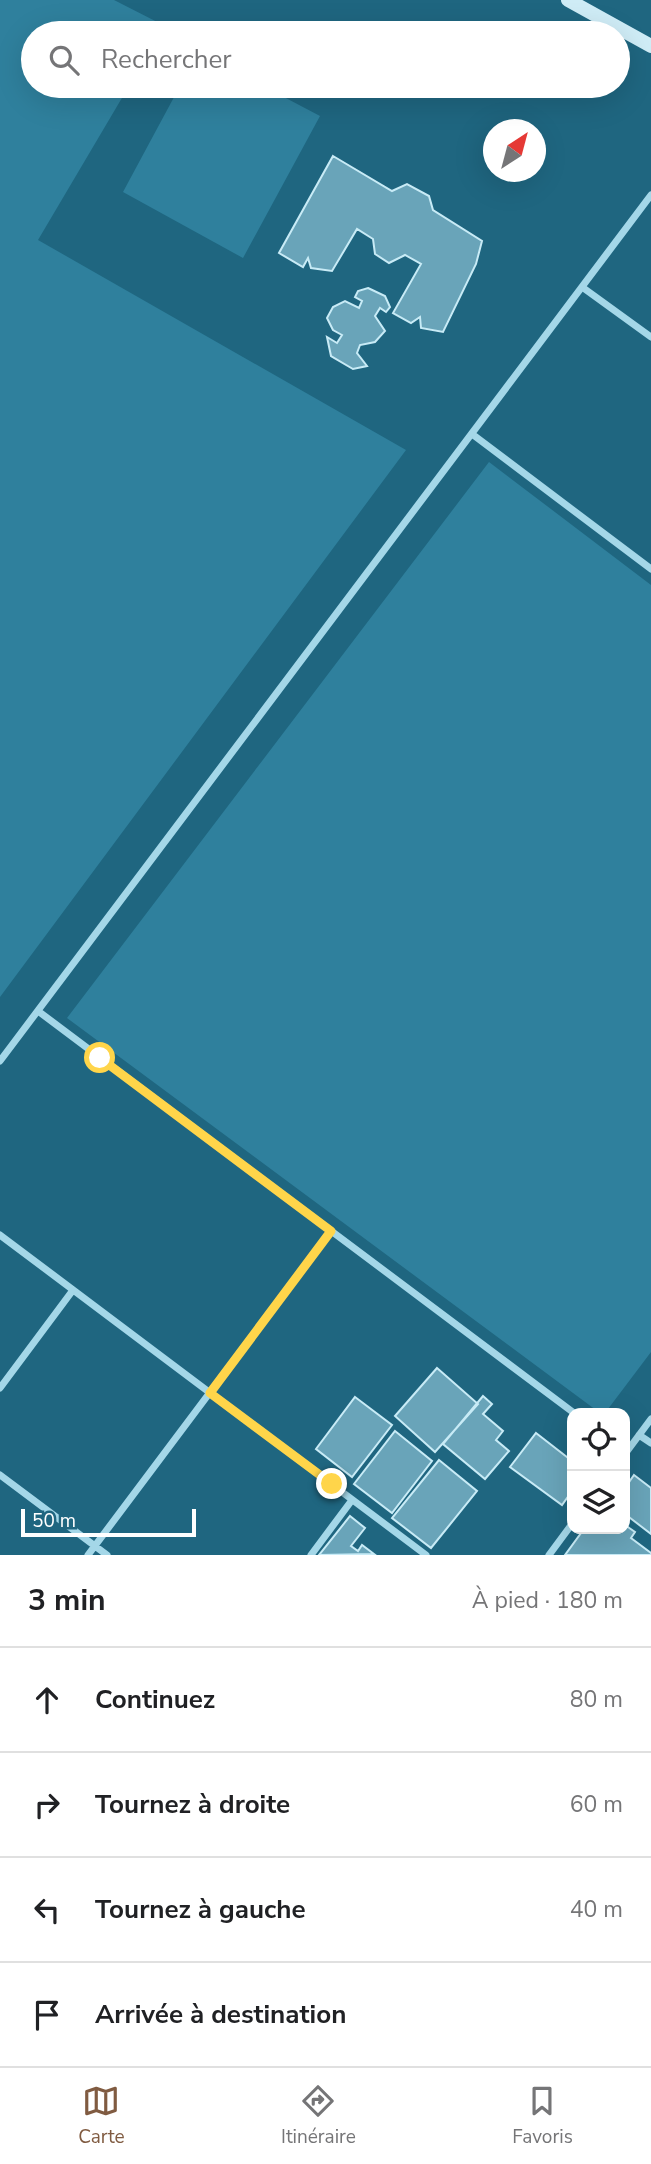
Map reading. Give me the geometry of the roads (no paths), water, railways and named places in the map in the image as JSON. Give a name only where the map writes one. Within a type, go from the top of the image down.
[{"type":"main road","points":[[574,1],[608,21]]},
{"type":"main road","points":[[630,34],[651,46]]},
{"type":"street","points":[[0,1060],[651,195]]},
{"type":"street","points":[[582,287],[651,337]]},
{"type":"street","points":[[472,434],[651,569]]},
{"type":"street","points":[[37,1011],[567,1408]]},
{"type":"street","points":[[88,1555],[331,1231]]},
{"type":"street","points":[[0,1235],[426,1555]]},
{"type":"street","points":[[0,1388],[73,1290]]},
{"type":"street","points":[[630,1447],[651,1419]]},
{"type":"street","points":[[639,1435],[651,1443]]},
{"type":"street","points":[[0,1475],[107,1555]]},
{"type":"street","points":[[311,1555],[352,1500]]},
{"type":"street","points":[[549,1555],[567,1531]]}]
